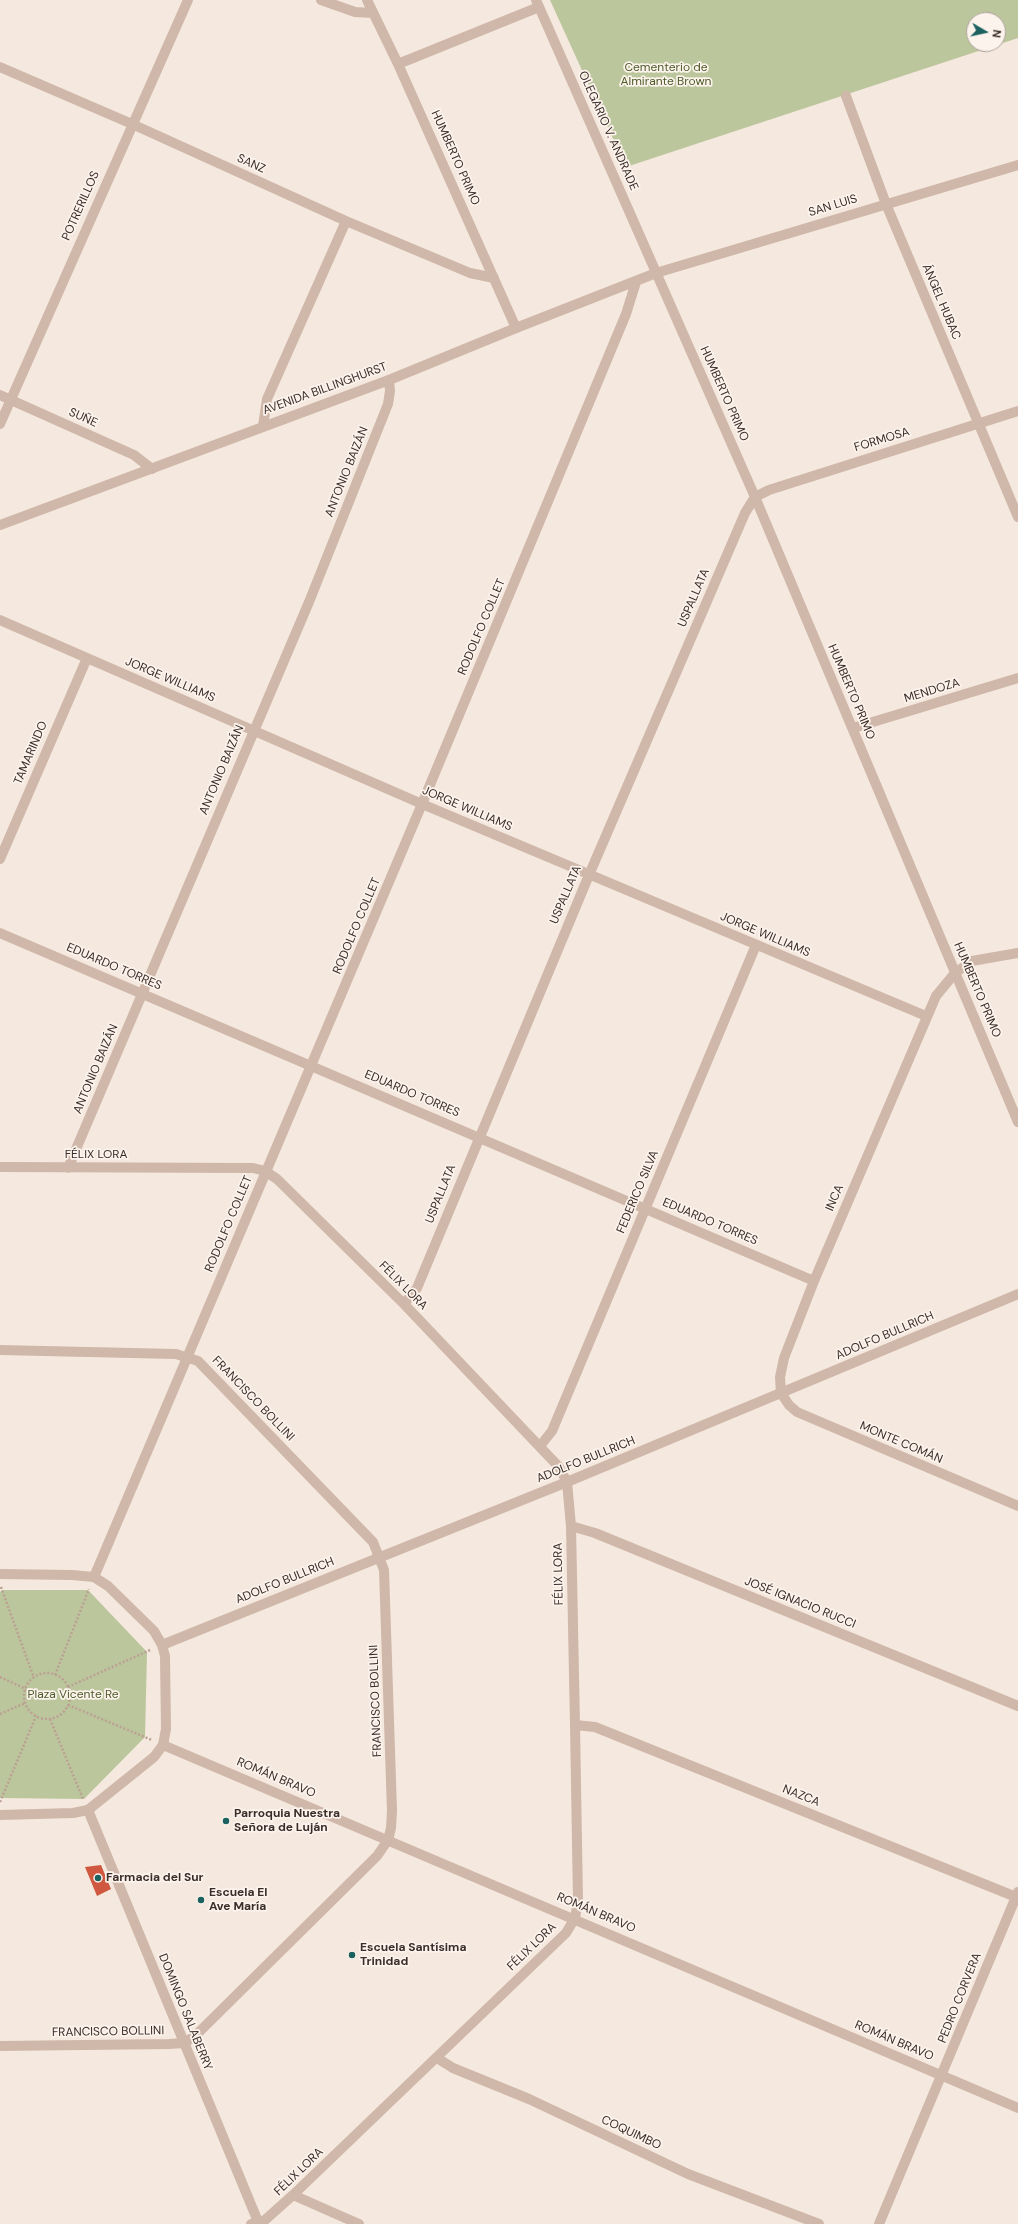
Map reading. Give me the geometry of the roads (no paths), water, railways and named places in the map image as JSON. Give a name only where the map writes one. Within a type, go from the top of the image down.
[{"type":"street","name":"POTRERILLOS","points":[[0,424],[188,0]]},
{"type":"street","points":[[321,0],[354,12],[373,13]]},
{"type":"street","name":"HUMBERTO PRIMO","points":[[367,0],[398,64],[516,328]]},
{"type":"street","points":[[398,64],[538,3]]},
{"type":"street","name":"OLEGARIO V. ANDRADE","points":[[538,3],[656,273]]},
{"type":"street","name":"SANZ","points":[[0,67],[132,124],[346,221],[470,273],[494,278]]},
{"type":"street","name":"ÁNGEL HUBAC","points":[[846,96],[886,204],[977,424],[1018,517]]},
{"type":"street","name":"SAN LUIS","points":[[656,273],[1018,165]]},
{"type":"street","points":[[263,426],[267,399],[346,221]]},
{"type":"street","name":"HUMBERTO PRIMO","points":[[656,273],[755,497],[1018,1122]]},
{"type":"street","name":"AVENIDA BILLINGHURST","points":[[0,525],[389,380],[656,273]]},
{"type":"street","name":"RODOLFO COLLET","points":[[94,1578],[422,804],[626,314],[636,282]]},
{"type":"street","name":"ANTONIO BAIZÁN","points":[[68,1168],[253,730],[309,602],[388,404],[390,391],[389,380]]},
{"type":"street","name":"SUÑE","points":[[0,395],[134,455],[152,469]]},
{"type":"street","name":"FORMOSA","points":[[755,497],[768,490],[1018,411]]},
{"type":"street","name":"USPALLATA","points":[[404,1304],[417,1288],[589,875],[745,513],[755,497]]},
{"type":"street","name":"JORGE WILLIAMS","points":[[0,620],[422,804],[756,946],[926,1016]]},
{"type":"street","name":"TAMARINDO","points":[[0,859],[87,658]]},
{"type":"street","name":"MENDOZA","points":[[853,728],[1018,678]]},
{"type":"street","name":"EDUARDO TORRES","points":[[0,933],[312,1065],[814,1281]]},
{"type":"street","name":"FEDERICO SILVA","points":[[540,1446],[552,1431],[756,946]]},
{"type":"street","name":"INCA","points":[[780,1393],[780,1377],[784,1358],[814,1281],[926,1016],[936,996],[955,973],[972,961],[1018,953]]},
{"type":"street","name":"FÉLIX LORA","points":[[0,1167],[253,1168],[266,1171],[277,1179],[404,1304],[540,1446],[559,1467],[567,1482],[571,1526],[575,1725],[578,1901],[575,1918],[566,1933],[437,2058],[293,2196],[273,2214],[256,2224]]},
{"type":"street","name":"ADOLFO BULLRICH","points":[[162,1645],[567,1482],[1018,1294]]},
{"type":"street","name":"FRANCISCO BOLLINI","points":[[0,1350],[176,1354],[188,1356],[198,1361],[373,1542],[380,1556],[384,1570],[392,1811],[391,1828],[388,1840],[372,1862],[195,2036],[184,2043],[0,2046]]},
{"type":"street","name":"MONTE COMÁN","points":[[780,1393],[789,1406],[810,1419],[1018,1506]]},
{"type":"street","name":"JOSÉ IGNACIO RUCCI","points":[[571,1526],[602,1536],[1018,1706]]},
{"type":"street","points":[[0,1574],[72,1574],[94,1578],[108,1586],[154,1631],[162,1645],[165,1656],[166,1729],[163,1745],[154,1757],[88,1810],[73,1813],[0,1815]]},
{"type":"street","name":"NAZCA","points":[[575,1725],[595,1727],[1017,1895]]},
{"type":"street","name":"ROMÁN BRAVO","points":[[163,1745],[575,1918],[1018,2108]]},
{"type":"street","name":"DOMINGO SALABERRY","points":[[88,1810],[184,2043],[256,2224]]},
{"type":"street","name":"PEDRO CORVERA","points":[[879,2224],[1017,1895]]},
{"type":"street","name":"COQUIMBO","points":[[437,2058],[453,2068],[529,2099],[688,2174],[819,2224]]},
{"type":"street","points":[[293,2196],[359,2224]]},
{"type":"place","name":"Parroquia Nuestra Señora de Luján","points":[[226,1821]]},
{"type":"place","name":"Farmacia del Sur","points":[[98,1878]]},
{"type":"place","name":"Escuela El Ave María","points":[[201,1900]]},
{"type":"place","name":"Escuela Santísima Trinidad","points":[[352,1955]]},
{"type":"park label","name":"Cementerio de Almirante Brown","points":[[666,75]]},
{"type":"park label","name":"Plaza Vicente Re","points":[[73,1695]]}]
